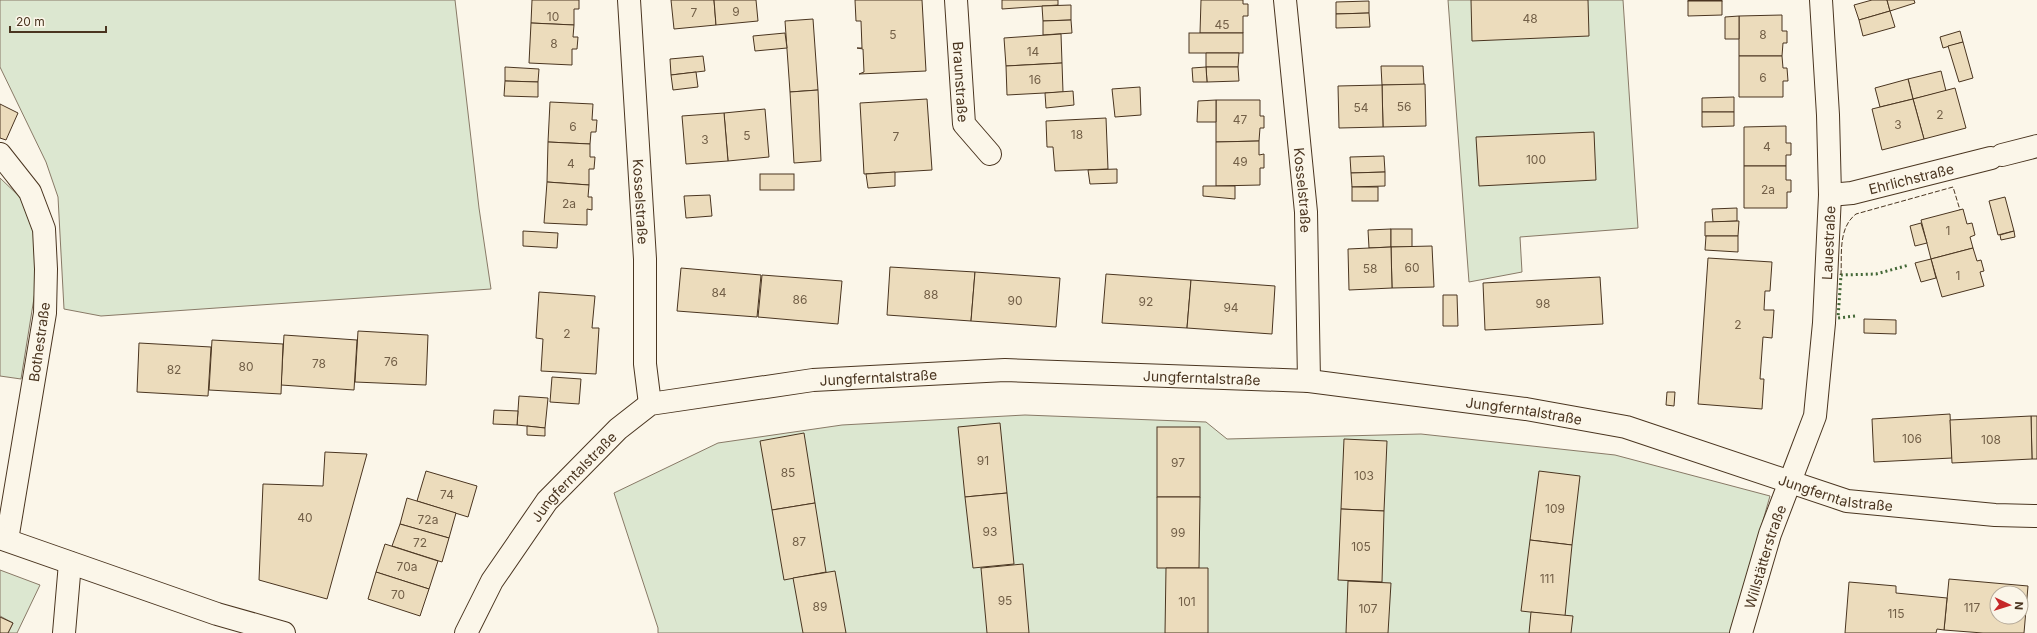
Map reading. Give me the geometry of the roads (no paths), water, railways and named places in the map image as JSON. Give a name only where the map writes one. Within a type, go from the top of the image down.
[{"type":"street","name":"Kosselstraße","points":[[628,0],[645,259],[645,364],[650,404]]},
{"type":"street","name":"Braunstraße","points":[[956,0],[964,124],[990,154]]},
{"type":"street","name":"Kosselstraße","points":[[1285,0],[1306,212],[1309,381]]},
{"type":"street","name":"Lauestraße","points":[[1790,481],[1815,416],[1824,323],[1830,195],[1828,115],[1821,0]]},
{"type":"street","name":"Ehrlichstraße","points":[[1830,195],[1852,194],[2037,146]]},
{"type":"street","name":"Bothestraße","points":[[0,154],[30,192],[44,229],[46,269],[45,313],[3,539],[217,614],[284,633]]},
{"type":"street","name":"Jungferntalstraße","points":[[466,633],[492,581],[547,502],[618,429],[650,404],[812,380],[1005,370],[1309,381],[1410,393],[1604,422],[1626,427],[1847,501],[1995,515],[2037,516]]},
{"type":"street","name":"Willstätterstraße","points":[[1741,633],[1770,534],[1790,481]]},
{"type":"street","points":[[64,633],[70,563]]}]
